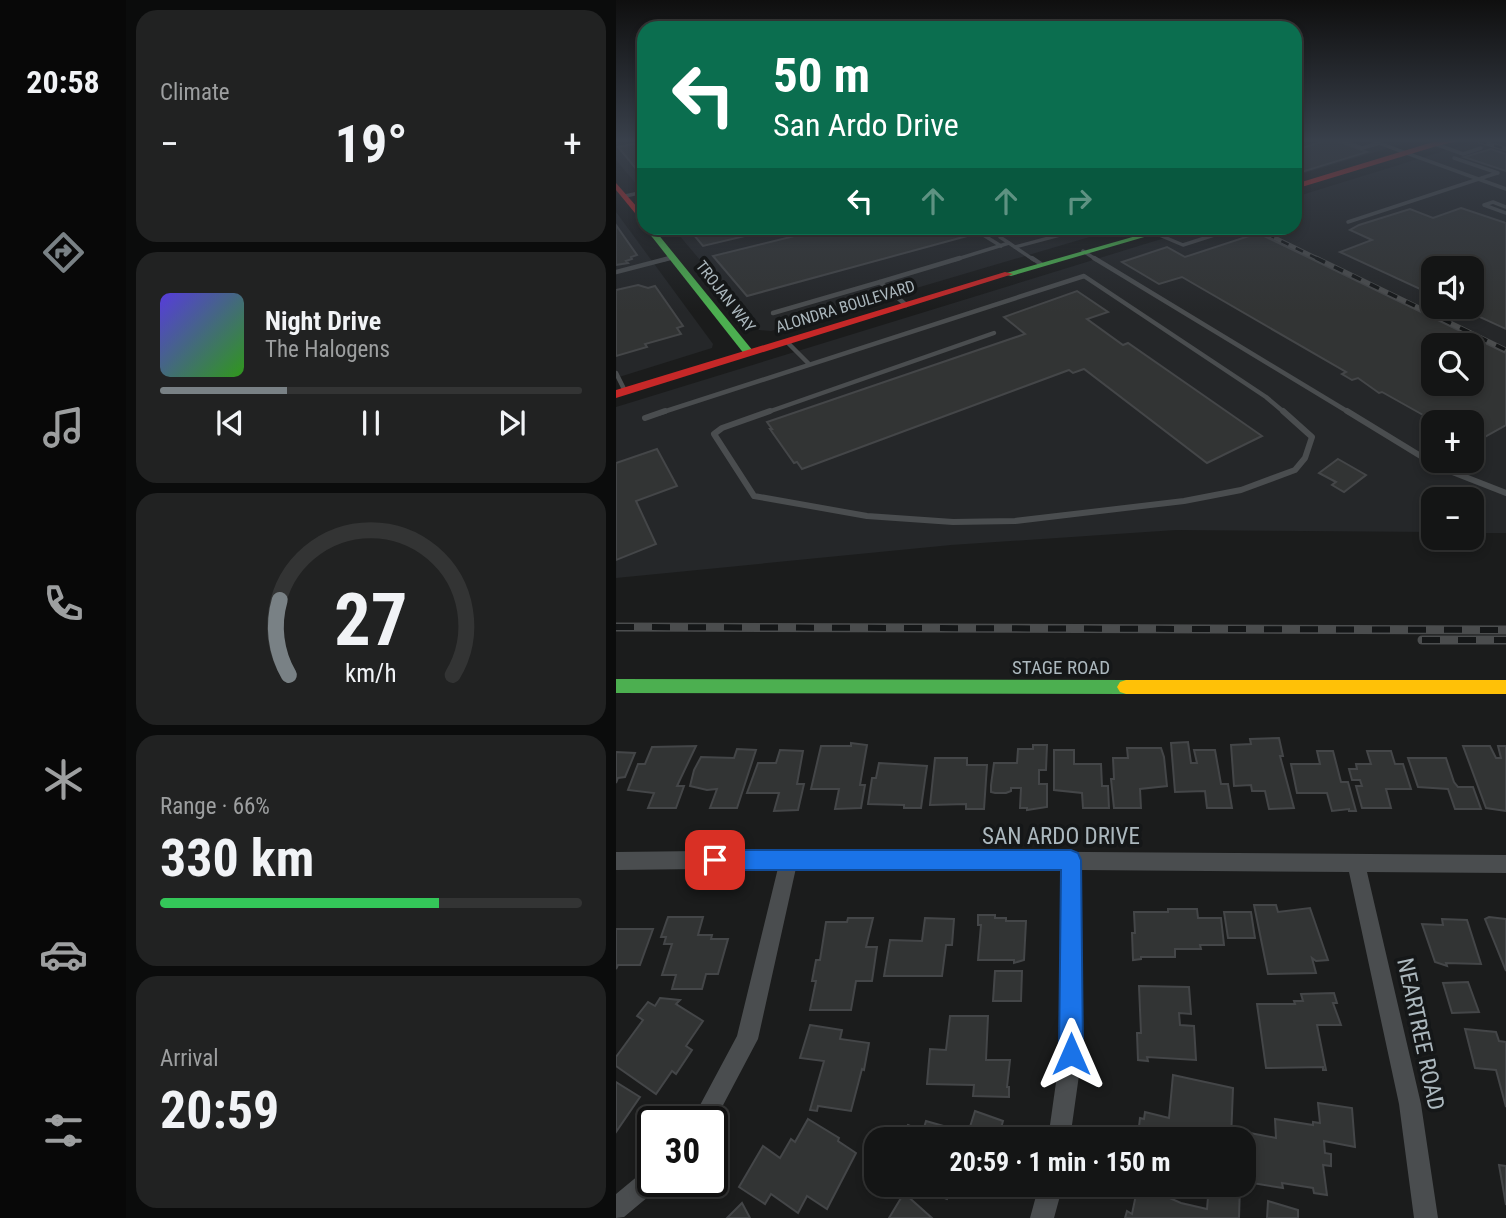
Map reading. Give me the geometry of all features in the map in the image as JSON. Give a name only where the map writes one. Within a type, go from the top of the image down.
[{"type":"main road","points":[[623,198],[637,212]]},
{"type":"main road","name":"TROJAN WAY","points":[[655,235],[749,353]]},
{"type":"main road","name":"ALONDRA BOULEVARD","points":[[621,392],[1083,251],[1107,249],[1145,235]]},
{"type":"main road","name":"STAGE ROAD","points":[[616,686],[1506,687]]},
{"type":"street","name":"SAN ARDO DRIVE","points":[[616,861],[789,859],[1506,864]]},
{"type":"street","points":[[711,1106],[747,1039],[789,859]]},
{"type":"street","points":[[1061,1127],[1071,1054],[1071,860]]},
{"type":"street","name":"NEARTREE ROAD","points":[[1356,863],[1410,1104],[1426,1218]]},
{"type":"street","points":[[616,1209],[637,1191]]},
{"type":"street","points":[[1042,1218],[1048,1197]]},
{"type":"lane","points":[[1348,222],[1426,198]]},
{"type":"lane","points":[[1506,207],[1493,202],[1484,205],[1506,213]]},
{"type":"lane","points":[[983,235],[1001,246]]},
{"type":"lane","points":[[1000,235],[1041,264]]},
{"type":"lane","points":[[1015,247],[1060,235]]},
{"type":"lane","points":[[1165,235],[1179,245],[1213,235]]},
{"type":"lane","points":[[773,313],[1009,243]]},
{"type":"lane","points":[[1083,251],[1437,466],[1506,493]]},
{"type":"lane","points":[[616,272],[673,257]]},
{"type":"lane","points":[[645,418],[1084,276],[1266,397],[1312,438],[1307,455],[1294,472],[1241,490],[985,524],[911,520],[829,510],[754,496],[715,434],[722,428],[994,333]]},
{"type":"lane","points":[[880,282],[906,305]]},
{"type":"lane","points":[[787,342],[809,364]]},
{"type":"lane","points":[[616,373],[621,392]]},
{"type":"shaded area","points":[[1302,198],[1506,198],[1506,533],[1484,533],[1484,487],[1421,487],[1421,532],[1176,530],[951,545],[616,578],[616,407],[1174,235],[1302,235]]},
{"type":"shaded area","points":[[616,212],[713,344],[712,348],[616,378]]},
{"type":"shaded area","points":[[679,235],[1096,235],[771,331],[759,330]]},
{"type":"building","points":[[1461,208],[1506,223],[1506,329],[1484,319],[1484,256],[1421,256],[1421,289],[1340,252],[1372,240],[1350,230],[1359,225],[1410,209],[1433,218]]},
{"type":"building","points":[[616,225],[637,255],[626,261],[628,263],[616,265]]},
{"type":"building","points":[[694,235],[749,235],[703,246]]},
{"type":"building","points":[[798,235],[967,236],[747,296],[713,256]]},
{"type":"building","points":[[1252,235],[1262,235],[1421,312],[1421,319],[1436,319],[1465,333],[1421,333],[1421,396],[1484,396],[1484,342],[1506,353],[1506,425],[1484,437],[1484,410],[1421,410],[1421,414],[1382,392],[1379,393],[1358,378],[1352,380],[1342,374],[1346,372],[1182,277],[1159,284],[1122,262],[1167,247],[1185,257]]},
{"type":"building","points":[[638,285],[648,288],[655,286],[683,326],[677,328],[681,334],[616,356],[616,290]]},
{"type":"building","points":[[1077,291],[1108,312],[1087,319],[1123,345],[1128,343],[1262,436],[1207,463],[1084,369],[1073,373],[1069,370],[802,469],[797,462],[794,463],[770,429],[767,422],[1025,334],[1004,317]]},
{"type":"building","points":[[657,449],[677,486],[636,501],[656,544],[616,560],[616,463]]},
{"type":"building","points":[[1338,459],[1366,475],[1344,492],[1332,485],[1336,482],[1319,473]]},
{"type":"building","points":[[1279,738],[1283,756],[1280,756],[1294,808],[1269,809],[1265,791],[1252,791],[1251,785],[1234,786],[1231,745],[1251,744],[1250,739]]},
{"type":"building","points":[[1188,742],[1191,763],[1197,763],[1194,750],[1215,750],[1221,784],[1228,784],[1232,808],[1207,808],[1205,791],[1175,792],[1171,743]]},
{"type":"building","points":[[851,743],[867,745],[860,785],[865,785],[861,808],[835,809],[839,789],[811,789],[821,746],[851,746]]},
{"type":"building","points":[[1033,745],[1047,745],[1046,770],[1039,770],[1039,784],[1047,784],[1047,807],[1027,810],[1020,808],[1021,788],[995,793],[991,792],[991,785],[994,763],[1017,763],[1018,749],[1033,749]]},
{"type":"building","points":[[696,746],[677,786],[684,786],[676,808],[648,808],[654,793],[628,790],[638,764],[645,764],[652,747]]},
{"type":"building","points":[[1463,746],[1490,746],[1496,758],[1501,758],[1498,746],[1506,746],[1506,811],[1486,808]]},
{"type":"building","points":[[1127,748],[1161,748],[1164,757],[1167,786],[1140,789],[1141,808],[1114,808],[1111,779],[1114,779],[1113,758],[1128,758]]},
{"type":"building","points":[[737,749],[756,750],[737,808],[710,808],[717,789],[690,786],[694,770],[701,757],[734,758]]},
{"type":"building","points":[[780,750],[803,751],[797,784],[804,784],[798,810],[774,811],[779,793],[747,793],[758,763],[776,763]]},
{"type":"building","points":[[1054,750],[1074,750],[1074,764],[1101,764],[1102,786],[1108,786],[1109,808],[1083,808],[1082,793],[1054,790]]},
{"type":"building","points":[[1317,751],[1333,751],[1341,782],[1348,782],[1356,811],[1332,811],[1327,793],[1297,793],[1291,764],[1320,764]]},
{"type":"building","points":[[1367,751],[1391,751],[1395,764],[1403,764],[1411,789],[1386,789],[1391,808],[1362,808],[1356,786],[1362,786],[1360,780],[1352,780],[1349,769],[1357,769],[1356,764],[1371,764]]},
{"type":"building","points":[[616,752],[635,753],[625,777],[618,778],[616,783]]},
{"type":"building","points":[[935,758],[967,758],[967,765],[987,765],[984,809],[966,809],[966,804],[930,805]]},
{"type":"building","points":[[1408,758],[1446,758],[1454,782],[1458,787],[1473,787],[1481,809],[1455,809],[1448,789],[1418,787]]},
{"type":"building","points":[[879,763],[927,766],[921,808],[868,804],[872,778],[876,778]]},
{"type":"building","points":[[1254,905],[1276,905],[1278,912],[1310,908],[1328,960],[1316,961],[1312,958],[1316,973],[1268,974]]},
{"type":"building","points":[[1168,909],[1197,909],[1198,918],[1221,918],[1224,945],[1200,945],[1201,949],[1175,949],[1175,957],[1141,957],[1133,960],[1134,912],[1168,912]]},
{"type":"building","points":[[1224,912],[1251,912],[1255,938],[1228,938]]},
{"type":"building","points":[[978,915],[995,915],[995,918],[1006,918],[1006,921],[1026,921],[1024,960],[1014,963],[1014,960],[978,960],[981,925],[978,925]]},
{"type":"building","points":[[668,917],[703,917],[698,935],[712,935],[711,939],[728,939],[718,974],[706,974],[702,989],[672,989],[676,975],[662,975],[672,944],[664,944],[666,937],[661,937]]},
{"type":"building","points":[[848,918],[873,918],[866,947],[877,947],[872,981],[856,981],[851,1010],[810,1010],[816,981],[812,981],[816,960],[820,960],[826,922],[847,922]]},
{"type":"building","points":[[925,918],[954,919],[952,945],[946,945],[942,976],[884,976],[890,940],[922,941]]},
{"type":"building","points":[[1442,919],[1467,920],[1481,964],[1446,963],[1447,966],[1435,962],[1422,924],[1443,925]]},
{"type":"building","points":[[1485,919],[1506,919],[1506,971]]},
{"type":"building","points":[[616,929],[653,929],[640,965],[618,965],[616,969]]},
{"type":"building","points":[[995,971],[1022,971],[1021,1001],[993,1001]]},
{"type":"building","points":[[1468,982],[1479,1012],[1452,1013],[1443,983]]},
{"type":"building","points":[[1139,986],[1189,987],[1191,1014],[1179,1013],[1180,1025],[1194,1026],[1196,1060],[1147,1057],[1148,1061],[1138,1060],[1137,1033],[1141,1033]]},
{"type":"building","points":[[1334,993],[1337,1003],[1333,1003],[1341,1025],[1317,1025],[1326,1070],[1323,1070],[1323,1067],[1266,1068],[1257,1004],[1295,1004],[1294,1001],[1303,1001],[1301,994]]},
{"type":"building","points":[[660,998],[680,1000],[676,1004],[703,1021],[686,1046],[692,1050],[676,1074],[672,1071],[656,1094],[616,1066],[616,1057],[643,1020],[637,1016],[648,1002],[655,1006]]},
{"type":"building","points":[[950,1016],[988,1016],[986,1060],[1010,1060],[1007,1087],[1009,1097],[973,1096],[974,1085],[927,1084],[930,1049],[946,1050]]},
{"type":"building","points":[[810,1025],[842,1030],[840,1039],[869,1043],[851,1111],[818,1106],[817,1111],[810,1110],[824,1061],[800,1058]]},
{"type":"building","points":[[1465,1029],[1496,1032],[1499,1041],[1506,1042],[1506,1107],[1496,1070],[1475,1068]]},
{"type":"building","points":[[1173,1075],[1233,1088],[1231,1127],[1139,1127],[1140,1118],[1144,1119],[1145,1112],[1169,1118]]},
{"type":"building","points":[[616,1082],[640,1097],[616,1132]]},
{"type":"building","points":[[1318,1103],[1352,1108],[1355,1147],[1324,1141],[1325,1153],[1331,1154],[1331,1166],[1323,1165],[1327,1195],[1314,1193],[1313,1188],[1282,1183],[1283,1188],[1256,1184],[1256,1134],[1276,1138],[1275,1119],[1313,1125],[1313,1122],[1320,1123]]},
{"type":"building","points":[[975,1111],[1003,1121],[1001,1127],[970,1127]]},
{"type":"building","points":[[808,1119],[839,1138],[838,1141],[856,1153],[827,1209],[807,1196],[798,1213],[771,1194],[765,1204],[739,1187],[763,1146],[780,1158],[791,1139],[795,1142]]},
{"type":"building","points":[[926,1121],[947,1127],[924,1127]]},
{"type":"building","points":[[1499,1165],[1506,1166],[1506,1205]]},
{"type":"building","points":[[902,1197],[908,1197],[932,1218],[889,1218]]},
{"type":"building","points":[[1136,1197],[1167,1197],[1207,1209],[1208,1197],[1240,1197],[1239,1218],[1125,1218],[1127,1211],[1132,1214]]},
{"type":"building","points":[[1268,1201],[1298,1210],[1298,1218],[1267,1218]]},
{"type":"building","points":[[742,1203],[750,1218],[727,1218]]},
{"type":"railway","points":[[1269,235],[1320,260]]},
{"type":"railway","points":[[1316,258],[1506,350]]},
{"type":"railway","points":[[616,627],[1506,630]]},
{"type":"railway","points":[[1422,640],[1506,640]]},
{"type":"traffic: fast","points":[[655,235],[749,353]]},
{"type":"traffic: fast","points":[[1008,274],[1147,235]]},
{"type":"traffic: fast","points":[[616,686],[1126,687]]},
{"type":"traffic: slow","points":[[1126,687],[1506,687]]},
{"type":"traffic: jam","points":[[626,198],[637,212]]},
{"type":"traffic: jam","points":[[616,394],[1008,274]]},
{"type":"route","points":[[715,860],[1071,860],[1071,1054]]}]
